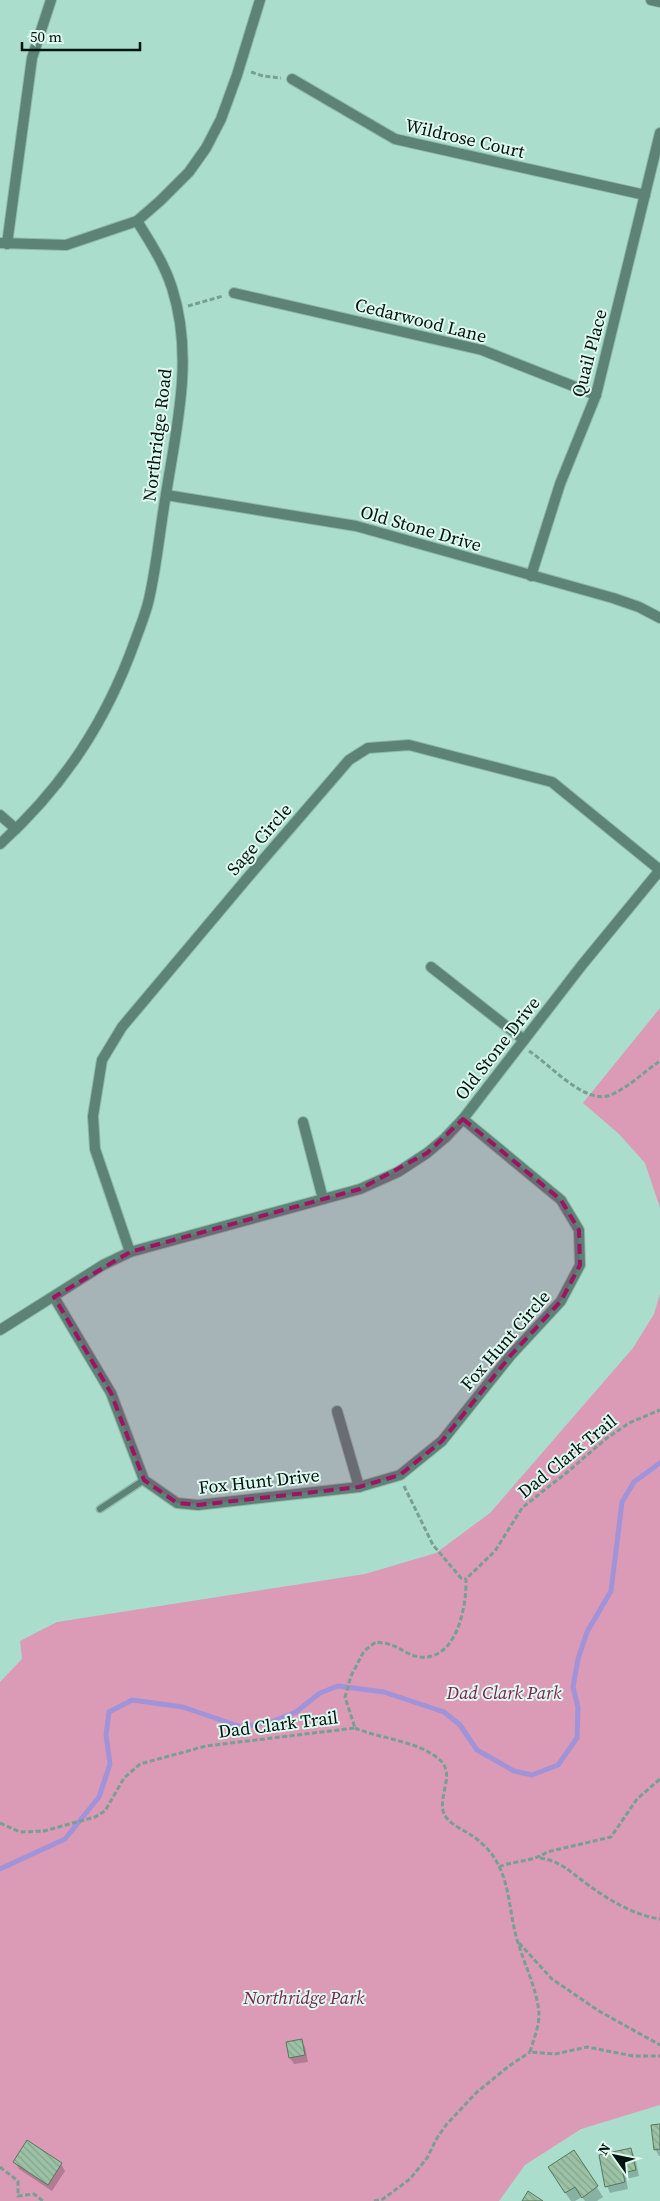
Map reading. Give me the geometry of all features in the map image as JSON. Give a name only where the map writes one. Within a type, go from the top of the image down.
[{"type":"street","points":[[52,0],[32,58],[3,244],[66,245],[137,221],[189,172],[206,148],[221,119],[260,0]]},
{"type":"street","points":[[651,0],[660,2]]},
{"type":"street","name":"Wildrose Court","points":[[292,79],[395,140],[645,196]]},
{"type":"street","name":"Quail Place","points":[[531,576],[560,484],[596,395],[660,133]]},
{"type":"street","name":"Northridge Road","points":[[0,844],[48,796],[72,766],[93,734],[125,669],[149,600],[181,402],[182,343],[172,287],[161,262],[137,221]]},
{"type":"street","name":"Cedarwood Lane","points":[[234,293],[482,350],[596,395]]},
{"type":"street","name":"Old Stone Drive","points":[[166,495],[356,526],[613,598],[640,607],[660,618]]},
{"type":"street","name":"Sage Circle","points":[[130,1252],[95,1149],[93,1116],[102,1060],[122,1027],[350,760],[368,748],[409,745],[552,782],[660,870]]},
{"type":"street","points":[[0,815],[16,829]]},
{"type":"street","name":"Old Stone Drive","points":[[0,1330],[103,1265],[130,1252],[360,1189],[398,1172],[433,1148],[463,1119],[522,1042],[660,870]]},
{"type":"street","points":[[431,968],[522,1042]]},
{"type":"street","name":"Fox Hunt Circle","points":[[360,1487],[400,1474],[442,1441],[511,1355],[562,1301],[580,1265],[579,1230],[562,1200],[463,1119]]},
{"type":"street","points":[[303,1122],[323,1199]]},
{"type":"street","points":[[54,1297],[111,1393],[144,1480]]},
{"type":"street","points":[[337,1411],[360,1487]]},
{"type":"street","name":"Fox Hunt Drive","points":[[144,1480],[177,1503],[198,1505],[360,1487]]},
{"type":"lane","points":[[100,1509],[144,1480]]},
{"type":"path","points":[[239,68],[263,76],[292,79]]},
{"type":"path","points":[[177,308],[234,293]]},
{"type":"path","points":[[522,1042],[583,1093],[601,1097],[612,1095],[660,1060]]},
{"type":"path","name":"Dad Clark Trail","points":[[0,1823],[20,1832],[44,1831],[95,1817],[105,1811],[124,1778],[140,1764],[206,1746],[355,1728],[345,1697],[351,1677],[364,1651],[376,1642],[393,1645],[407,1654],[422,1658],[439,1652],[454,1637],[463,1616],[466,1598],[466,1579],[495,1550],[522,1508],[542,1490],[629,1423],[660,1410]]},
{"type":"path","points":[[400,1474],[406,1492],[433,1545],[461,1578],[466,1579]]},
{"type":"path","points":[[355,1728],[400,1741],[433,1755],[446,1766],[447,1774],[443,1812],[448,1820],[473,1836],[495,1858],[506,1884],[518,1943],[537,1999],[539,2018],[530,2052]]},
{"type":"path","points":[[538,1858],[547,1852],[611,1837],[637,1799],[660,1779]]},
{"type":"path","points":[[499,1867],[512,1861],[538,1858],[555,1861],[605,1897],[624,1908],[660,1919]]},
{"type":"path","points":[[518,1943],[552,1979],[599,2011],[660,2045]]},
{"type":"path","points":[[374,2201],[383,2199],[410,2179],[427,2158],[446,2125],[476,2093],[508,2066],[530,2052],[555,2054],[587,2047],[633,2056],[660,2056]]},
{"type":"path","points":[[0,2167],[18,2181],[18,2196],[34,2194],[43,2201]]},
{"type":"highlighted area","points":[[463,1119],[561,1200],[579,1230],[580,1265],[561,1301],[511,1355],[442,1441],[400,1475],[359,1487],[198,1505],[177,1503],[144,1480],[111,1393],[54,1297],[130,1252],[360,1189],[427,1153]]},
{"type":"green space","points":[[660,1008],[660,1208],[645,1163],[619,1134],[583,1103]]},
{"type":"green space","points":[[660,1294],[660,2105],[581,2129],[525,2165],[499,2201],[0,2201],[0,1682],[22,1659],[20,1641],[57,1622],[365,1574],[436,1553],[490,1513],[633,1348],[654,1314]]},
{"type":"building","points":[[302,2039],[305,2055],[289,2058],[286,2042]]},
{"type":"building","points":[[660,2124],[660,2149],[654,2150],[651,2125]]},
{"type":"building","points":[[27,2140],[62,2163],[48,2185],[13,2162]]},
{"type":"building","points":[[631,2148],[636,2170],[623,2173],[625,2182],[605,2187],[599,2155]]},
{"type":"building","points":[[574,2150],[598,2186],[582,2198],[575,2187],[565,2193],[548,2167]]},
{"type":"building","points":[[528,2191],[543,2201],[522,2201]]},
{"type":"waterway","points":[[0,1869],[65,1839],[99,1797],[110,1764],[106,1735],[109,1712],[132,1700],[183,1707],[241,1727],[271,1722],[296,1712],[320,1693],[338,1686],[384,1692],[444,1712],[460,1725],[477,1750],[514,1771],[532,1775],[558,1765],[577,1738],[578,1707],[573,1687],[578,1659],[587,1632],[611,1591],[622,1502],[634,1482],[660,1463]]},
{"type":"park label","name":"Dad Clark Park","points":[[504,1692]]},
{"type":"park label","name":"Northridge Park","points":[[304,1997]]}]
